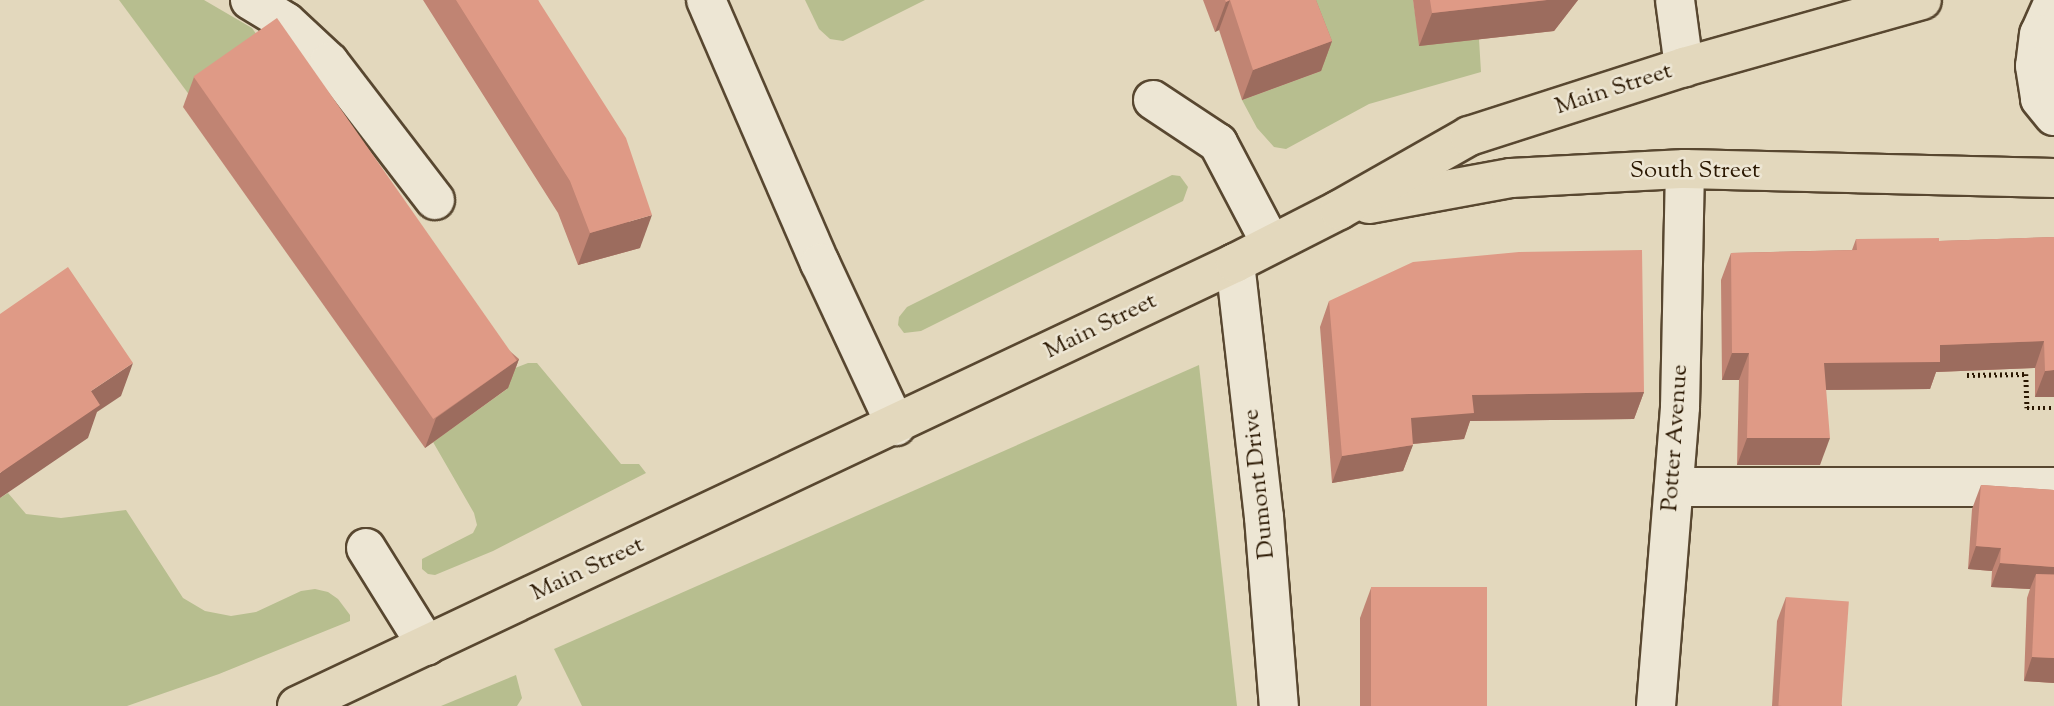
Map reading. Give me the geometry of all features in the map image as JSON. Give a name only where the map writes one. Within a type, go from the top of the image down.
[{"type":"main road","name":"Main Street","points":[[297,706],[896,426],[1235,263],[1339,210],[1469,136],[1684,67],[1922,0]]},
{"type":"main road","name":"South Street","points":[[1339,210],[1511,178],[1685,169],[2054,178]]},
{"type":"street","points":[[250,0],[286,22],[329,62],[435,200]]},
{"type":"street","points":[[706,0],[820,263],[896,426]]},
{"type":"street","points":[[1675,0],[1684,67]]},
{"type":"street","points":[[2054,1],[2039,34],[2035,66],[2040,99],[2054,116]]},
{"type":"street","points":[[1153,100],[1218,143],[1271,244]]},
{"type":"street","name":"Potter Avenue","points":[[1656,706],[1680,407],[1685,169]]},
{"type":"street","name":"Dumont Drive","points":[[1235,263],[1264,517],[1279,706]]},
{"type":"street","points":[[1674,487],[2054,487]]},
{"type":"street","points":[[366,548],[427,646]]},
{"type":"path","points":[[1967,375],[2026,374],[2027,408],[2054,408]]},
{"type":"green space","points":[[119,0],[204,0],[252,28],[266,48],[193,100]]},
{"type":"green space","points":[[805,0],[925,0],[843,41],[830,39],[819,29]]},
{"type":"green space","points":[[1301,0],[1413,0],[1420,45],[1479,39],[1481,72],[1369,104],[1286,149],[1274,147],[1257,128],[1242,100],[1321,71]]},
{"type":"green space","points":[[1172,175],[1180,176],[1188,187],[1183,201],[921,331],[904,333],[898,325],[899,317],[907,307]]},
{"type":"green space","points":[[528,363],[537,363],[621,464],[639,464],[646,473],[493,551],[435,575],[428,574],[422,569],[422,559],[473,533],[477,525],[474,513],[433,442],[507,389],[505,372]]},
{"type":"green space","points":[[1199,365],[1237,706],[582,706],[554,649]]},
{"type":"green space","points":[[8,493],[26,514],[61,518],[126,510],[183,598],[205,611],[231,616],[256,612],[301,591],[315,589],[328,592],[338,599],[350,615],[350,621],[219,674],[127,706],[0,706],[0,498]]},
{"type":"green space","points":[[516,675],[522,698],[517,706],[441,706]]},
{"type":"building","points":[[456,0],[538,0],[626,138],[652,215],[590,233],[570,181]]},
{"type":"building","points":[[1230,0],[1316,0],[1332,41],[1253,70]]},
{"type":"building","points":[[1430,0],[1547,0],[1432,13]]},
{"type":"building","points":[[277,18],[517,360],[433,419],[193,77]]},
{"type":"building","points":[[2054,237],[2054,370],[2045,371],[2044,341],[1940,345],[1940,362],[1824,363],[1830,438],[1747,438],[1749,353],[1732,353],[1731,253],[1857,250],[1856,239],[1939,238],[1939,241]]},
{"type":"building","points":[[1642,250],[1644,392],[1472,395],[1474,413],[1411,418],[1413,445],[1342,456],[1329,301],[1413,262],[1519,252]]},
{"type":"building","points":[[68,267],[133,363],[91,391],[100,405],[0,473],[0,314]]},
{"type":"building","points":[[1981,485],[2054,490],[2054,567],[2000,563],[2001,548],[1976,546]]},
{"type":"building","points":[[2036,574],[2054,575],[2054,658],[2032,657]]},
{"type":"building","points":[[1371,587],[1487,587],[1487,706],[1371,706]]},
{"type":"building","points":[[1786,597],[1849,601],[1842,706],[1778,706]]}]
